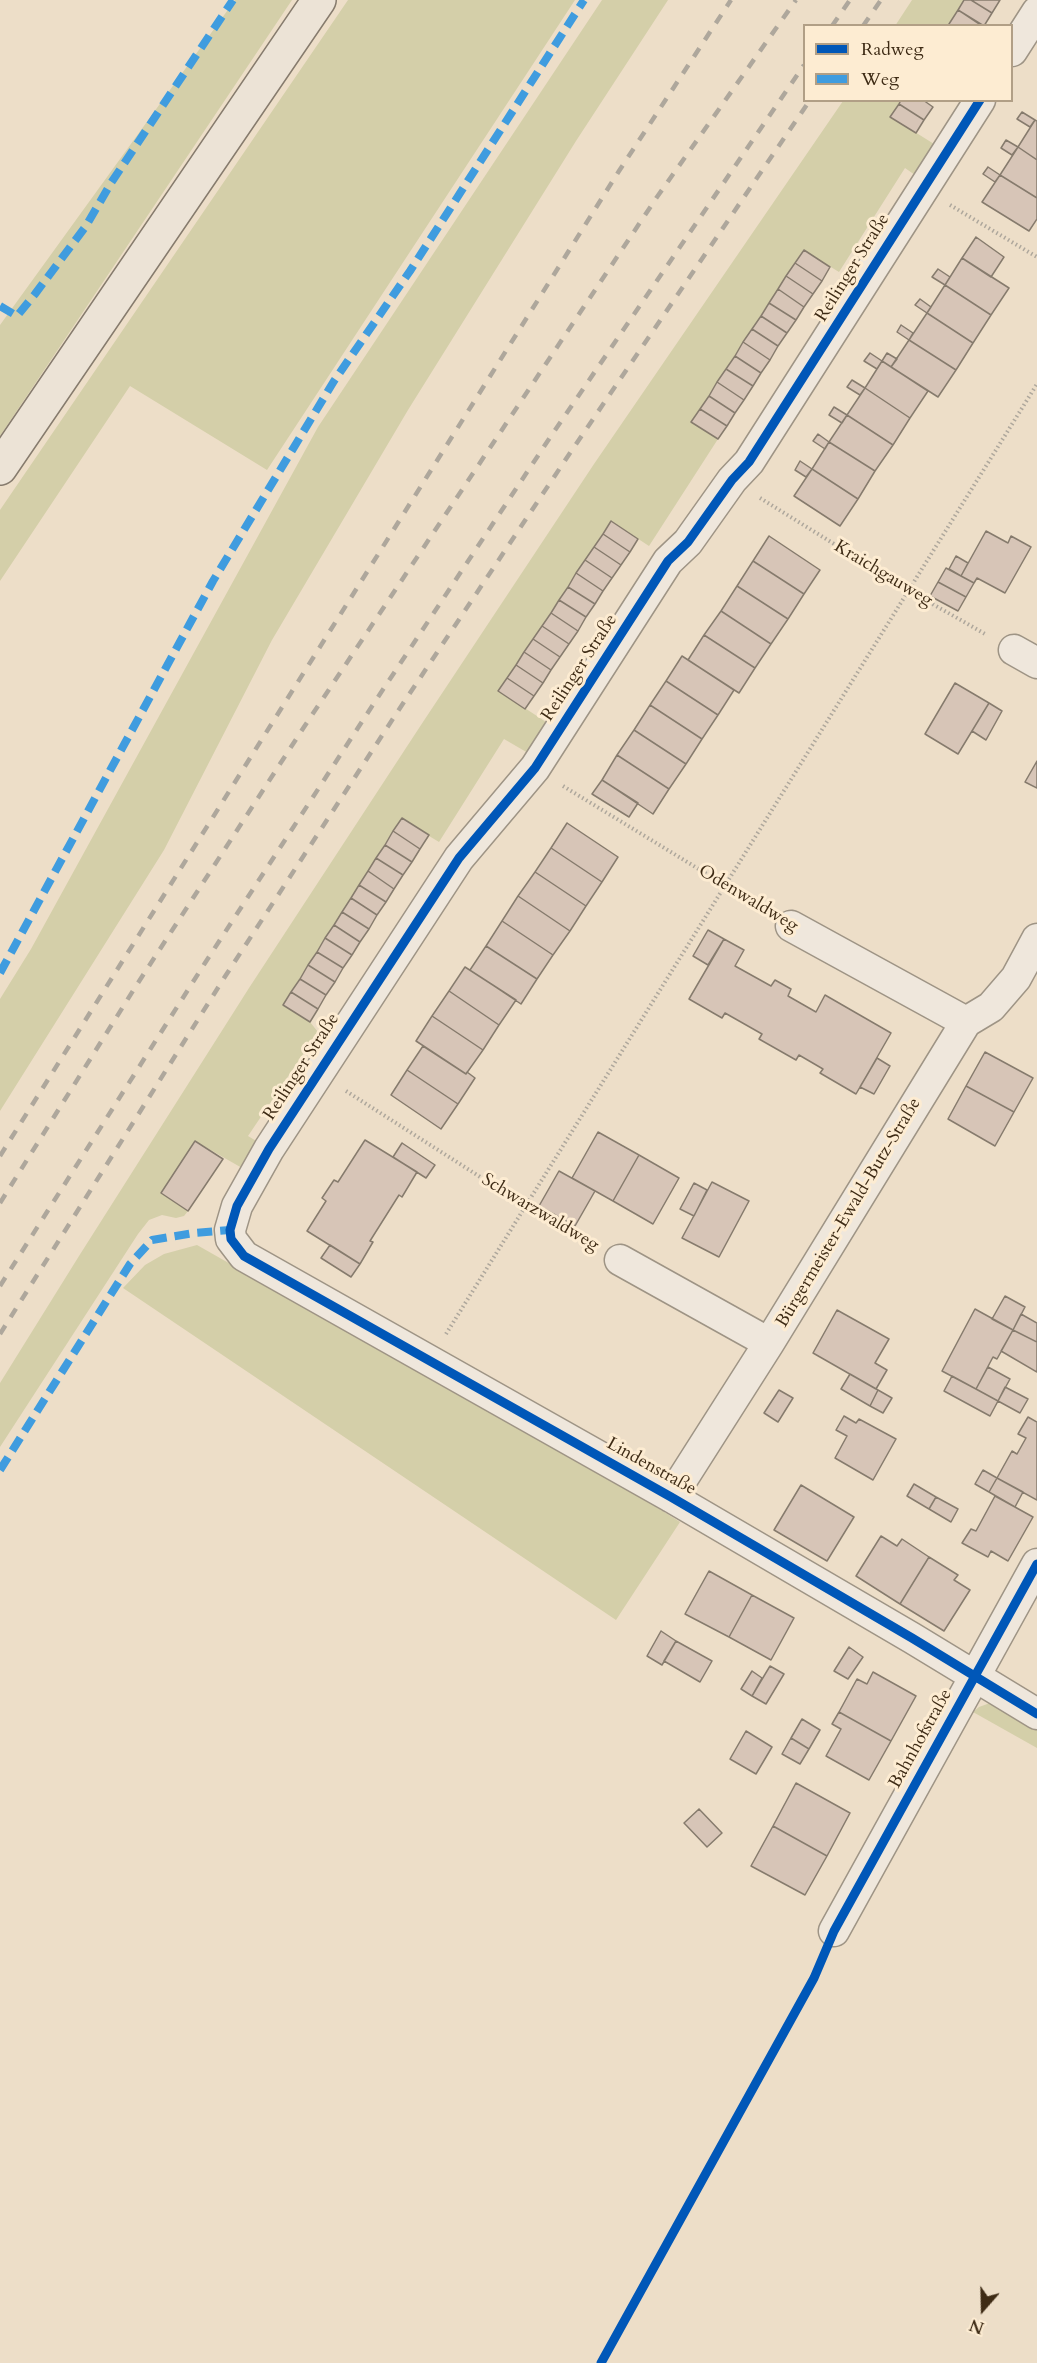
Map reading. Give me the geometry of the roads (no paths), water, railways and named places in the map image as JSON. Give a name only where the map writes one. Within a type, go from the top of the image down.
[{"type":"main road","points":[[0,468],[318,0]]},
{"type":"street","points":[[1013,48],[1037,12]]},
{"type":"street","name":"Reilinger Straße","points":[[244,1256],[231,1239],[232,1218],[269,1149],[317,1072],[459,858],[534,768],[668,561],[688,542],[732,480],[749,462],[979,102]]},
{"type":"street","name":"Odenwaldweg","points":[[791,926],[966,1022]]},
{"type":"street","name":"Bürgermeister-Ewald-Butz-Straße","points":[[671,1497],[769,1343],[966,1022],[991,1006],[1016,978],[1037,939]]},
{"type":"street","name":"Lindenstraße","points":[[244,1256],[671,1497],[1037,1714]]},
{"type":"street","name":"Schwarzwaldweg","points":[[620,1260],[769,1343]]},
{"type":"street","name":"Bahnhofstraße","points":[[834,1931],[1037,1564]]},
{"type":"railway","points":[[0,1156],[619,171],[731,0]]},
{"type":"railway","points":[[0,1203],[136,986],[304,727],[657,197],[796,0]]},
{"type":"railway","points":[[833,24],[850,0]]},
{"type":"railway","points":[[864,24],[881,0]]},
{"type":"railway","points":[[0,1286],[205,963],[378,697],[551,436],[803,66]]},
{"type":"railway","points":[[0,1334],[226,975],[398,711],[809,102]]}]
